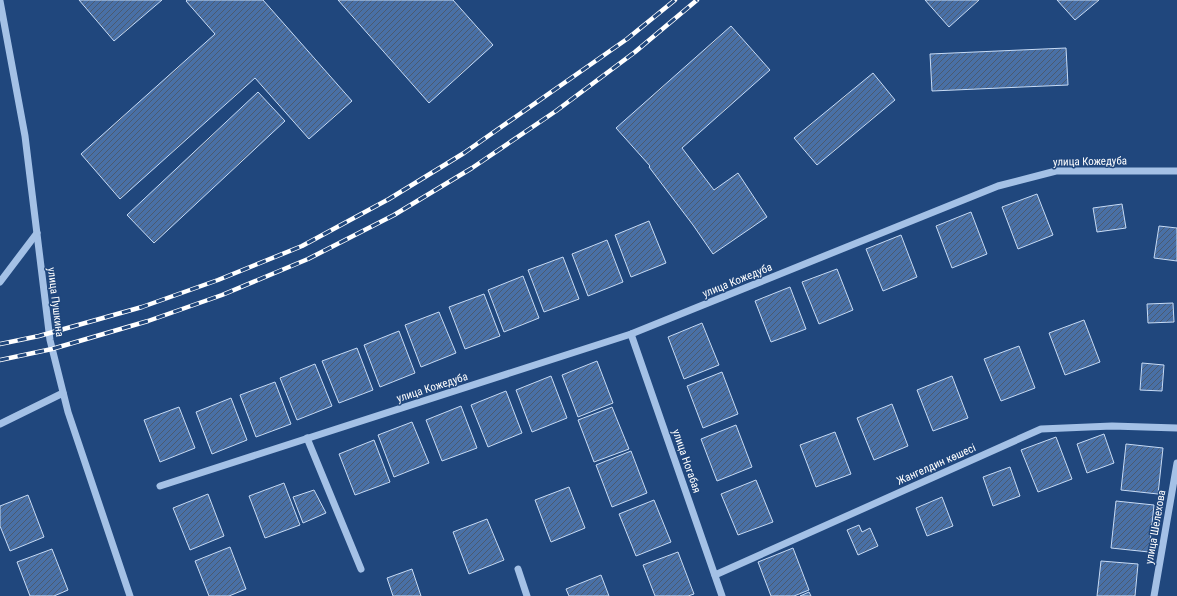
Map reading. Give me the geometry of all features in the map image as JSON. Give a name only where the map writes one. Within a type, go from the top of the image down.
[{"type":"street","name":"улица Пушкина","points":[[0,1],[25,136],[50,340],[68,412],[130,596]]},
{"type":"street","name":"улица Кожедуба","points":[[160,486],[631,334],[998,186],[1056,171],[1177,171]]},
{"type":"street","points":[[0,282],[37,233]]},
{"type":"street","name":"улица Ногабая","points":[[631,334],[722,596]]},
{"type":"street","points":[[0,424],[63,393]]},
{"type":"street","name":"Жангелдин көшесі","points":[[715,575],[1041,429],[1112,426],[1177,428]]},
{"type":"street","points":[[307,438],[361,569]]},
{"type":"street","name":"улица Шелехова","points":[[1154,596],[1177,463]]},
{"type":"street","points":[[518,569],[527,596]]},
{"type":"building","points":[[79,0],[162,0],[114,41]]},
{"type":"building","points":[[263,0],[352,101],[309,139],[255,78],[120,199],[81,154],[215,34],[186,1]]},
{"type":"building","points":[[338,0],[453,0],[493,45],[429,103]]},
{"type":"building","points":[[925,0],[979,0],[949,27]]},
{"type":"building","points":[[1057,0],[1099,0],[1075,20]]},
{"type":"building","points":[[731,26],[770,70],[682,148],[714,190],[738,173],[767,217],[713,254],[649,167],[650,166],[616,128]]},
{"type":"building","points":[[1066,48],[1068,85],[932,91],[930,54]]},
{"type":"building","points":[[873,73],[895,100],[817,165],[794,138]]},
{"type":"building","points":[[258,92],[285,121],[154,243],[127,215]]},
{"type":"building","points":[[1037,194],[1053,235],[1018,249],[1002,207]]},
{"type":"building","points":[[1122,204],[1126,228],[1097,232],[1093,208]]},
{"type":"building","points":[[971,212],[987,254],[952,268],[936,226]]},
{"type":"building","points":[[649,221],[666,263],[631,277],[615,235]]},
{"type":"building","points":[[1159,226],[1177,228],[1177,261],[1154,258]]},
{"type":"building","points":[[901,235],[917,277],[883,291],[866,249]]},
{"type":"building","points":[[607,240],[623,282],[588,296],[572,254]]},
{"type":"building","points":[[563,257],[579,299],[544,312],[528,270]]},
{"type":"building","points":[[837,269],[853,310],[819,324],[802,282]]},
{"type":"building","points":[[523,276],[539,318],[504,332],[488,290]]},
{"type":"building","points":[[790,287],[806,329],[771,342],[755,301]]},
{"type":"building","points":[[484,294],[500,336],[465,349],[449,307]]},
{"type":"building","points":[[1173,303],[1174,322],[1148,323],[1147,304]]},
{"type":"building","points":[[439,312],[456,353],[421,367],[405,325]]},
{"type":"building","points":[[1084,320],[1100,362],[1065,375],[1049,333]]},
{"type":"building","points":[[702,323],[719,365],[684,379],[668,337]]},
{"type":"building","points":[[399,331],[415,373],[380,387],[364,345]]},
{"type":"building","points":[[1019,346],[1035,388],[1001,401],[984,359]]},
{"type":"building","points":[[357,348],[373,390],[339,403],[322,361]]},
{"type":"building","points":[[597,361],[613,403],[578,417],[562,375]]},
{"type":"building","points":[[1142,363],[1164,365],[1162,391],[1140,390]]},
{"type":"building","points":[[315,364],[332,406],[297,420],[280,378]]},
{"type":"building","points":[[722,372],[738,414],[703,428],[687,386]]},
{"type":"building","points":[[551,376],[567,418],[532,432],[516,390]]},
{"type":"building","points":[[952,376],[968,418],[933,431],[917,390]]},
{"type":"building","points":[[275,382],[291,424],[256,437],[240,395]]},
{"type":"building","points":[[506,391],[522,433],[488,447],[471,405]]},
{"type":"building","points":[[231,398],[247,440],[212,454],[196,412]]},
{"type":"building","points":[[892,404],[908,446],[874,460],[857,418]]},
{"type":"building","points":[[461,406],[477,448],[442,461],[426,420]]},
{"type":"building","points":[[179,407],[195,448],[160,462],[144,420]]},
{"type":"building","points":[[612,407],[629,449],[594,462],[578,420]]},
{"type":"building","points":[[412,422],[429,463],[394,477],[378,435]]},
{"type":"building","points":[[736,425],[752,467],[717,481],[701,439]]},
{"type":"building","points":[[835,432],[851,474],[816,487],[800,445]]},
{"type":"building","points":[[1104,434],[1114,463],[1087,473],[1077,444]]},
{"type":"building","points":[[1056,437],[1072,479],[1038,492],[1021,450]]},
{"type":"building","points":[[374,440],[390,482],[355,495],[339,454]]},
{"type":"building","points":[[1126,444],[1163,448],[1158,494],[1121,490]]},
{"type":"building","points":[[631,451],[647,493],[612,507],[596,465]]},
{"type":"building","points":[[1010,467],[1020,496],[993,506],[983,477]]},
{"type":"building","points":[[756,480],[773,522],[738,535],[721,494]]},
{"type":"building","points":[[284,483],[300,525],[265,538],[249,496]]},
{"type":"building","points":[[569,487],[585,528],[551,542],[535,500]]},
{"type":"building","points":[[314,490],[326,513],[303,523],[293,497]]},
{"type":"building","points":[[208,494],[224,536],[190,550],[173,508]]},
{"type":"building","points":[[28,495],[44,537],[10,551],[0,526],[0,506]]},
{"type":"building","points":[[942,497],[953,526],[927,536],[916,508]]},
{"type":"building","points":[[654,500],[671,542],[636,556],[619,514]]},
{"type":"building","points":[[1116,501],[1154,505],[1149,552],[1111,548]]},
{"type":"building","points":[[487,519],[504,560],[469,574],[453,532]]},
{"type":"building","points":[[859,525],[862,532],[870,528],[878,546],[858,555],[847,530]]},
{"type":"building","points":[[230,547],[246,589],[229,596],[209,596],[195,561]]},
{"type":"building","points":[[793,548],[809,590],[794,596],[771,596],[758,562]]},
{"type":"building","points":[[52,549],[68,590],[54,596],[30,596],[17,562]]},
{"type":"building","points":[[678,552],[694,594],[688,596],[655,596],[643,565]]},
{"type":"building","points":[[1101,561],[1138,564],[1135,596],[1097,596]]},
{"type":"building","points":[[412,569],[421,596],[393,596],[387,578]]},
{"type":"building","points":[[601,575],[609,596],[569,596],[566,589]]},
{"type":"building","points":[[809,592],[811,596],[800,596]]},
{"type":"railway","points":[[0,344],[39,336],[142,307],[218,280],[302,246],[389,199],[464,153],[627,39],[675,0]]},
{"type":"railway","points":[[0,360],[52,349],[148,321],[222,295],[308,259],[394,215],[472,168],[556,111],[635,52],[697,0]]}]
